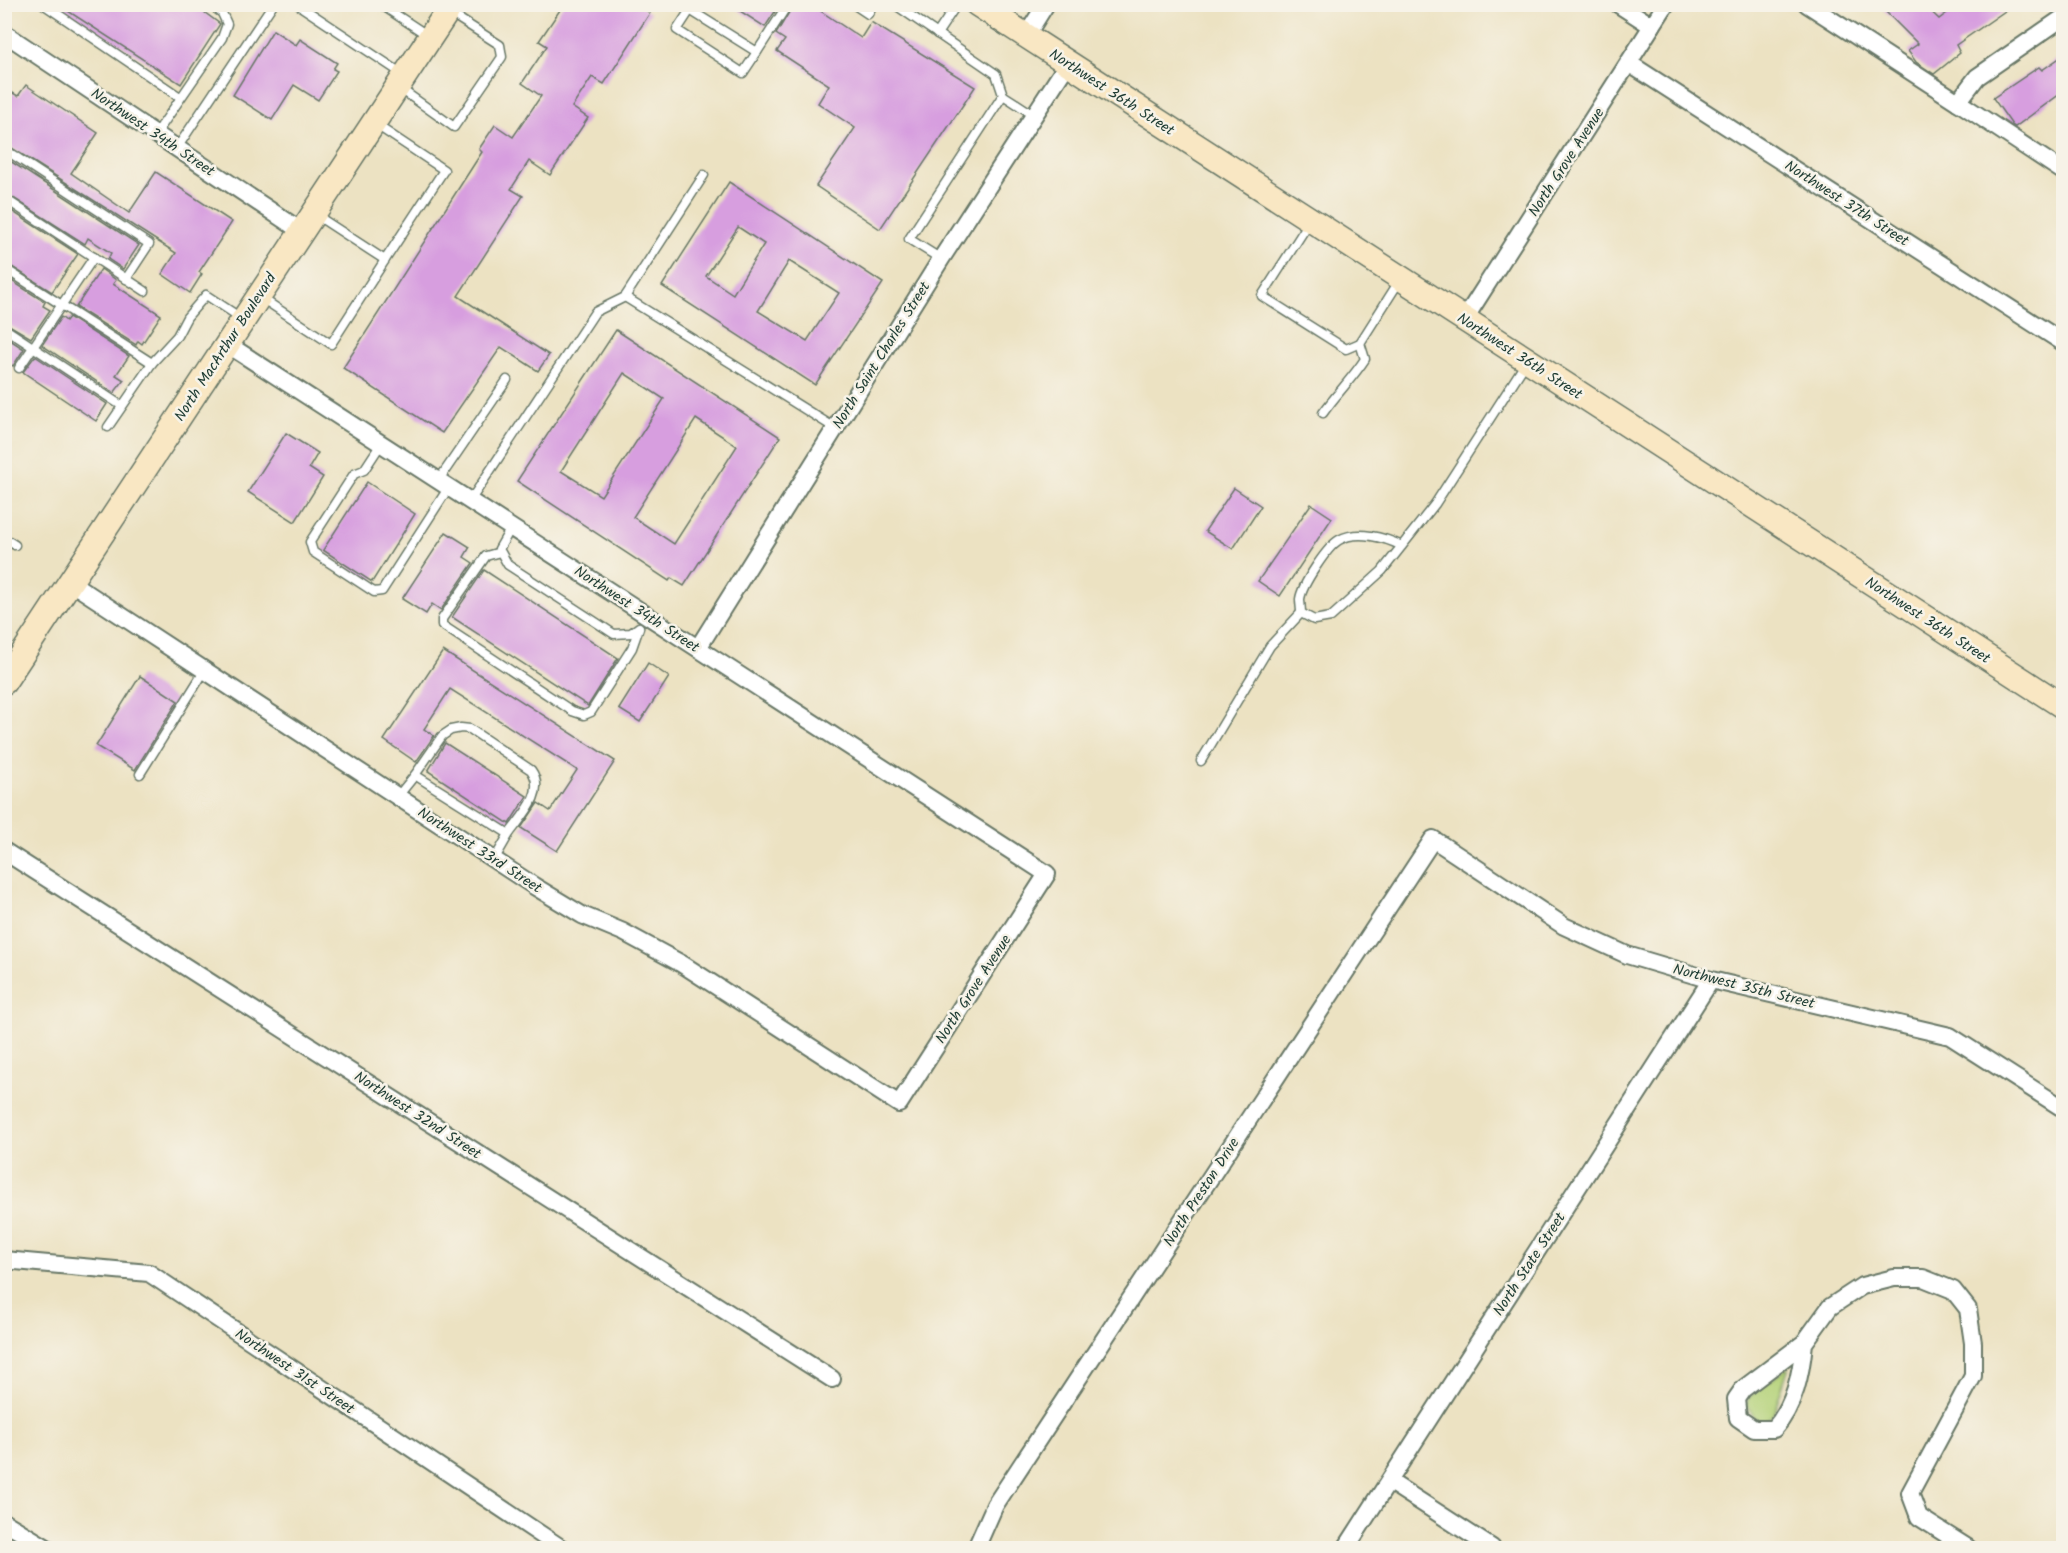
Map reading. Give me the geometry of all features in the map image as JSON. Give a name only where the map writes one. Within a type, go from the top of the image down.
[{"type":"main road","name":"Northwest 36th Street","points":[[977,4],[2064,707]]},
{"type":"main road","name":"North MacArthur Boulevard","points":[[4,682],[430,37],[448,6]]},
{"type":"street","points":[[1026,36],[1046,4]]},
{"type":"street","points":[[1618,4],[1652,26]]},
{"type":"street","name":"North Grove Avenue","points":[[1464,320],[1666,4]]},
{"type":"street","points":[[1806,4],[2064,172]]},
{"type":"street","points":[[1958,102],[1977,76],[2064,17]]},
{"type":"street","name":"Northwest 34th Street","points":[[4,33],[177,148],[307,222]]},
{"type":"street","name":"North Saint Charles Street","points":[[698,648],[941,259],[1068,63]]},
{"type":"street","name":"Northwest 37th Street","points":[[1630,63],[2064,343]]},
{"type":"street","name":"Northwest 34th Street","points":[[226,344],[511,528],[643,622],[698,648],[1047,874]]},
{"type":"street","name":"Northwest 33rd Street","points":[[70,582],[494,860],[582,915],[623,932],[682,964],[899,1104]]},
{"type":"street","name":"Northwest 35th Street","points":[[1433,839],[1563,926],[1627,955],[1711,980],[1950,1036],[2064,1109]]},
{"type":"street","name":"North Preston Drive","points":[[976,1548],[995,1505],[1433,839]]},
{"type":"street","name":"Northwest 32nd Street","points":[[4,851],[832,1379]]},
{"type":"street","name":"North Grove Avenue","points":[[899,1104],[1047,874]]},
{"type":"street","name":"North State Street","points":[[1346,1548],[1711,980]]},
{"type":"street","name":"Northwest 31st Street","points":[[4,1260],[149,1273],[561,1548]]},
{"type":"street","points":[[1804,1343],[1801,1370],[1785,1416],[1774,1429],[1754,1429],[1738,1418],[1736,1399],[1743,1389],[1804,1343],[1830,1307],[1862,1286],[1894,1278],[1923,1278],[1953,1290],[1958,1296],[1968,1309],[1973,1343],[1973,1376],[1910,1493],[1919,1517],[1968,1548]]},
{"type":"street","points":[[1390,1482],[1492,1548]]},
{"type":"street","points":[[4,1522],[47,1548]]},
{"type":"lane","points":[[43,4],[180,97]]},
{"type":"lane","points":[[177,148],[273,4]]},
{"type":"lane","points":[[297,4],[401,81],[454,127],[502,57],[501,45],[448,6]]},
{"type":"lane","points":[[380,4],[430,37]]},
{"type":"lane","points":[[757,52],[692,7],[677,30],[743,73],[757,52],[788,4]]},
{"type":"lane","points":[[853,4],[867,14],[873,4]]},
{"type":"lane","points":[[894,4],[996,74],[1004,95],[1034,115]]},
{"type":"lane","points":[[937,34],[957,4]]},
{"type":"lane","points":[[156,134],[222,38],[227,24],[222,13],[210,5]]},
{"type":"lane","points":[[941,259],[909,239],[1004,95]]},
{"type":"lane","points":[[258,297],[331,344],[444,170],[373,123]]},
{"type":"lane","points":[[4,149],[149,244],[126,279]]},
{"type":"lane","points":[[470,501],[595,312],[625,297],[704,175]]},
{"type":"lane","points":[[4,198],[145,291]]},
{"type":"lane","points":[[1311,220],[1262,296],[1346,349],[1359,343],[1401,279]]},
{"type":"lane","points":[[307,222],[385,260]]},
{"type":"lane","points":[[19,368],[94,257]]},
{"type":"lane","points":[[4,268],[152,363]]},
{"type":"lane","points":[[108,427],[152,363],[177,336],[206,295],[243,320]]},
{"type":"lane","points":[[625,297],[835,428]]},
{"type":"lane","points":[[4,328],[122,406]]},
{"type":"lane","points":[[1323,413],[1341,386],[1352,380],[1365,359],[1359,343]]},
{"type":"lane","points":[[1301,613],[1314,620],[1331,617],[1383,572],[1435,504],[1527,360]]},
{"type":"lane","points":[[381,444],[364,470],[354,474],[310,542],[313,552],[374,592],[382,591],[507,380]]},
{"type":"lane","points":[[511,528],[501,542],[500,552],[508,565],[614,634],[632,633],[643,622]]},
{"type":"lane","points":[[1201,761],[1270,646],[1301,613],[1300,597],[1312,572],[1338,540],[1361,535],[1388,539],[1402,546]]},
{"type":"lane","points":[[4,538],[15,545]]},
{"type":"lane","points":[[500,552],[486,556],[441,619],[442,625],[572,711],[584,715],[598,703],[632,648],[643,622]]},
{"type":"lane","points":[[140,774],[205,670]]},
{"type":"lane","points":[[398,796],[442,736],[451,730],[470,729],[531,770],[537,777],[536,795],[494,860]]},
{"type":"lane","points":[[415,775],[509,834]]},
{"type":"green space","points":[[1789,1366],[1773,1415],[1764,1421],[1755,1419],[1746,1404],[1749,1397]]},
{"type":"building","points":[[57,4],[193,4],[220,24],[181,84]]},
{"type":"building","points":[[564,4],[637,4],[650,13],[604,84],[592,77],[572,107],[588,118],[550,175],[529,161],[511,189],[523,196],[458,296],[549,355],[538,371],[501,347],[442,433],[343,368],[482,152],[479,149],[495,125],[513,137],[541,96],[522,83],[547,46],[539,41]]},
{"type":"building","points":[[729,4],[780,4],[765,27]]},
{"type":"building","points":[[794,4],[810,4],[861,38],[871,22],[975,87],[880,229],[816,186],[855,128],[818,103],[829,85],[777,51],[785,40],[776,34]]},
{"type":"building","points":[[1878,4],[1923,4],[1939,19],[1959,4],[2015,4],[1956,45],[1960,53],[1934,74],[1916,62],[1908,51],[1918,44]]},
{"type":"building","points":[[273,30],[296,45],[300,39],[337,63],[333,69],[337,71],[318,100],[294,85],[272,120],[233,95]]},
{"type":"building","points":[[2064,55],[2064,91],[2015,127],[2012,125],[1993,98],[2039,67],[2042,70]]},
{"type":"building","points":[[26,85],[98,133],[71,173],[129,213],[156,172],[232,222],[199,272],[202,274],[190,293],[162,274],[176,253],[4,143],[4,88],[18,96]]},
{"type":"building","points":[[4,157],[139,245],[123,269],[108,259],[111,253],[88,238],[85,244],[4,192]]},
{"type":"building","points":[[729,182],[883,283],[815,385],[662,286]],"holes":[[[738,227],[764,244],[733,294],[706,276]],[[789,261],[839,293],[807,341],[758,311]]]},
{"type":"building","points":[[4,206],[78,254],[52,292],[4,262]]},
{"type":"building","points":[[101,269],[116,280],[113,284],[161,315],[142,344],[138,341],[136,345],[76,307]]},
{"type":"building","points":[[4,276],[45,302],[43,306],[50,310],[31,338],[4,322]]},
{"type":"building","points":[[61,317],[66,321],[69,317],[129,356],[116,375],[124,380],[114,393],[42,345]]},
{"type":"building","points":[[616,330],[780,437],[684,586],[671,578],[669,581],[517,481]],"holes":[[[624,373],[664,399],[601,496],[561,471]],[[696,419],[737,446],[674,544],[633,517]]]},
{"type":"building","points":[[4,336],[24,349],[13,366],[4,360]]},
{"type":"building","points":[[35,356],[107,404],[96,421],[23,372]]},
{"type":"building","points":[[286,433],[318,453],[309,468],[323,477],[295,522],[248,492]]},
{"type":"building","points":[[367,482],[415,514],[372,582],[323,550]]},
{"type":"building","points":[[1234,488],[1261,506],[1233,549],[1205,531]]},
{"type":"building","points":[[1311,504],[1332,518],[1280,596],[1258,581]]},
{"type":"building","points":[[446,532],[470,547],[464,557],[473,563],[441,610],[432,604],[426,614],[402,599]]},
{"type":"building","points":[[484,570],[618,658],[588,706],[452,617]]},
{"type":"building","points":[[443,651],[615,761],[557,851],[521,828],[538,803],[550,811],[577,770],[450,689],[424,729],[434,736],[416,762],[384,740]]},
{"type":"building","points":[[648,663],[669,677],[640,722],[619,709]]},
{"type":"building","points":[[140,676],[178,701],[135,770],[96,746]]},
{"type":"building","points":[[445,743],[527,796],[509,824],[428,771]]}]
